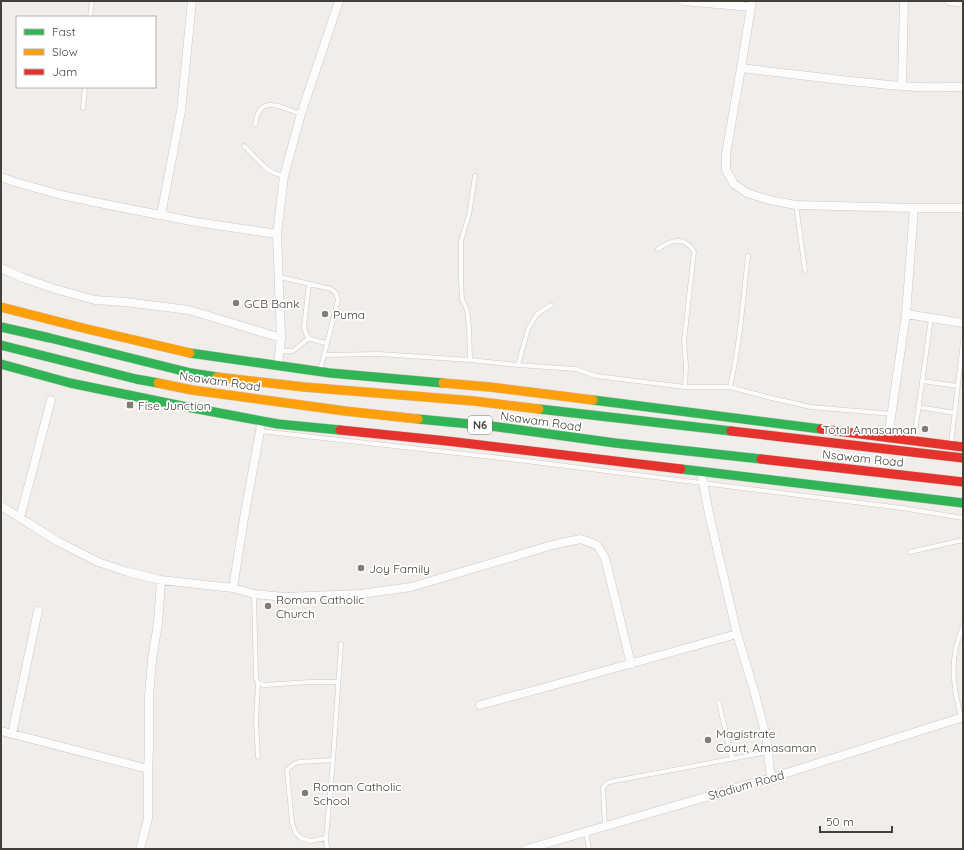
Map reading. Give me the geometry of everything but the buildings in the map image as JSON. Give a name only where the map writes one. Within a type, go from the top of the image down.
[{"type":"main road","points":[[1,307],[190,353],[320,372],[490,387],[778,422],[963,447]]},
{"type":"main road","name":"Nsawam Road","points":[[1,327],[191,373],[239,380],[474,401],[963,458]]},
{"type":"main road","name":"Nsawam Road","points":[[1,345],[136,379],[200,391],[345,411],[491,426],[615,443],[963,482]]},
{"type":"main road","points":[[1,364],[70,383],[278,424],[447,441],[963,503]]},
{"type":"street","points":[[161,215],[181,111],[192,1]]},
{"type":"street","points":[[278,365],[281,338],[280,277],[277,234],[284,176],[301,114],[339,1]]},
{"type":"street","points":[[683,1],[752,4],[726,154],[726,170],[734,184],[747,193],[769,200],[796,205],[963,208]]},
{"type":"street","points":[[902,86],[904,1]]},
{"type":"street","points":[[949,1],[963,3]]},
{"type":"street","points":[[741,68],[902,86],[944,88],[963,87]]},
{"type":"street","points":[[1,177],[61,195],[196,222],[277,234]]},
{"type":"street","points":[[888,438],[906,314],[914,208]]},
{"type":"street","points":[[1,268],[29,281],[95,300],[189,310],[281,338]]},
{"type":"street","points":[[906,314],[963,323]]},
{"type":"street","points":[[20,518],[51,400]]},
{"type":"street","points":[[233,588],[261,421]]},
{"type":"street","points":[[701,471],[709,514],[737,634],[766,736],[771,778]]},
{"type":"street","points":[[1,506],[57,541],[98,562],[128,572],[162,580],[233,588],[254,594],[285,597],[361,594],[410,587],[556,544],[581,539],[597,544],[605,558],[631,664]]},
{"type":"street","points":[[140,849],[148,819],[150,682],[162,580]]},
{"type":"street","points":[[12,734],[38,611]]},
{"type":"street","points":[[480,705],[737,634]]},
{"type":"street","name":"Stadium Road","points":[[527,849],[771,778],[962,717]]},
{"type":"street","points":[[1,731],[148,770]]},
{"type":"lane","points":[[90,16],[92,1]]},
{"type":"lane","points":[[83,108],[85,88]]},
{"type":"lane","points":[[255,124],[260,110],[268,105],[301,114]]},
{"type":"lane","points":[[244,146],[266,168],[274,173],[284,176]]},
{"type":"lane","points":[[470,360],[467,310],[462,299],[461,241],[469,215],[475,176]]},
{"type":"lane","points":[[796,205],[805,270]]},
{"type":"lane","points":[[658,248],[675,241],[681,241],[692,248],[694,252],[684,340],[686,366],[685,387]]},
{"type":"lane","points":[[730,387],[734,373],[738,346],[748,256]]},
{"type":"lane","points":[[280,277],[331,289],[336,293],[338,300],[320,372]]},
{"type":"lane","points":[[309,284],[304,327],[306,334],[309,338],[327,343]]},
{"type":"lane","points":[[518,366],[528,329],[537,314],[551,305]]},
{"type":"lane","points":[[914,441],[931,318]]},
{"type":"lane","points":[[280,351],[293,351],[309,338]]},
{"type":"lane","points":[[951,446],[963,341]]},
{"type":"lane","points":[[324,355],[379,354],[470,360],[518,366],[576,370],[596,376],[685,387],[730,387],[811,407],[892,414]]},
{"type":"lane","points":[[922,382],[958,386]]},
{"type":"lane","points":[[918,407],[955,414]]},
{"type":"lane","points":[[260,431],[510,459],[902,508],[963,518]]},
{"type":"lane","points":[[910,552],[963,540]]},
{"type":"lane","points":[[254,594],[256,678],[258,683],[256,721],[258,757]]},
{"type":"lane","points":[[962,717],[955,692],[953,668],[955,652],[963,626]]},
{"type":"lane","points":[[328,849],[326,838],[341,644]]},
{"type":"lane","points":[[258,683],[264,685],[338,682]]},
{"type":"lane","points":[[719,703],[732,758]]},
{"type":"lane","points":[[605,826],[603,788],[607,783],[768,752]]},
{"type":"lane","points":[[326,838],[310,841],[301,838],[295,832],[292,822],[287,770],[299,762],[333,760]]},
{"type":"lane","points":[[586,832],[589,849]]},
{"type":"traffic: fast","points":[[1,327],[191,373],[217,377]]},
{"type":"traffic: fast","points":[[1,345],[136,379],[158,383]]},
{"type":"traffic: fast","points":[[190,353],[330,373],[443,383]]},
{"type":"traffic: fast","points":[[1,364],[70,383],[182,406],[278,424],[340,430]]},
{"type":"traffic: fast","points":[[593,400],[821,429]]},
{"type":"traffic: fast","points":[[539,409],[731,431]]},
{"type":"traffic: fast","points":[[418,419],[491,426],[615,443],[761,459]]},
{"type":"traffic: fast","points":[[681,469],[963,503]]},
{"type":"traffic: slow","points":[[1,307],[190,353]]},
{"type":"traffic: slow","points":[[217,377],[304,387],[474,401],[539,409]]},
{"type":"traffic: slow","points":[[158,383],[192,390],[345,411],[418,419]]},
{"type":"traffic: slow","points":[[443,383],[490,387],[593,400]]},
{"type":"traffic: jam","points":[[821,429],[963,447]]},
{"type":"traffic: jam","points":[[340,430],[447,441],[681,469]]},
{"type":"traffic: jam","points":[[731,431],[963,458]]},
{"type":"traffic: jam","points":[[761,459],[963,482]]},
{"type":"place","name":"GCB Bank","points":[[236,303]]},
{"type":"place","name":"Puma","points":[[325,314]]},
{"type":"place","name":"Fise Junction","points":[[130,405]]},
{"type":"place","name":"Total Amasaman","points":[[925,429]]},
{"type":"place","name":"Joy Family","points":[[361,568]]},
{"type":"place","name":"Roman Catholic Church","points":[[268,606]]},
{"type":"place","name":"Magistrate Court, Amasaman","points":[[708,740]]},
{"type":"place","name":"Roman Catholic School","points":[[305,793]]}]
